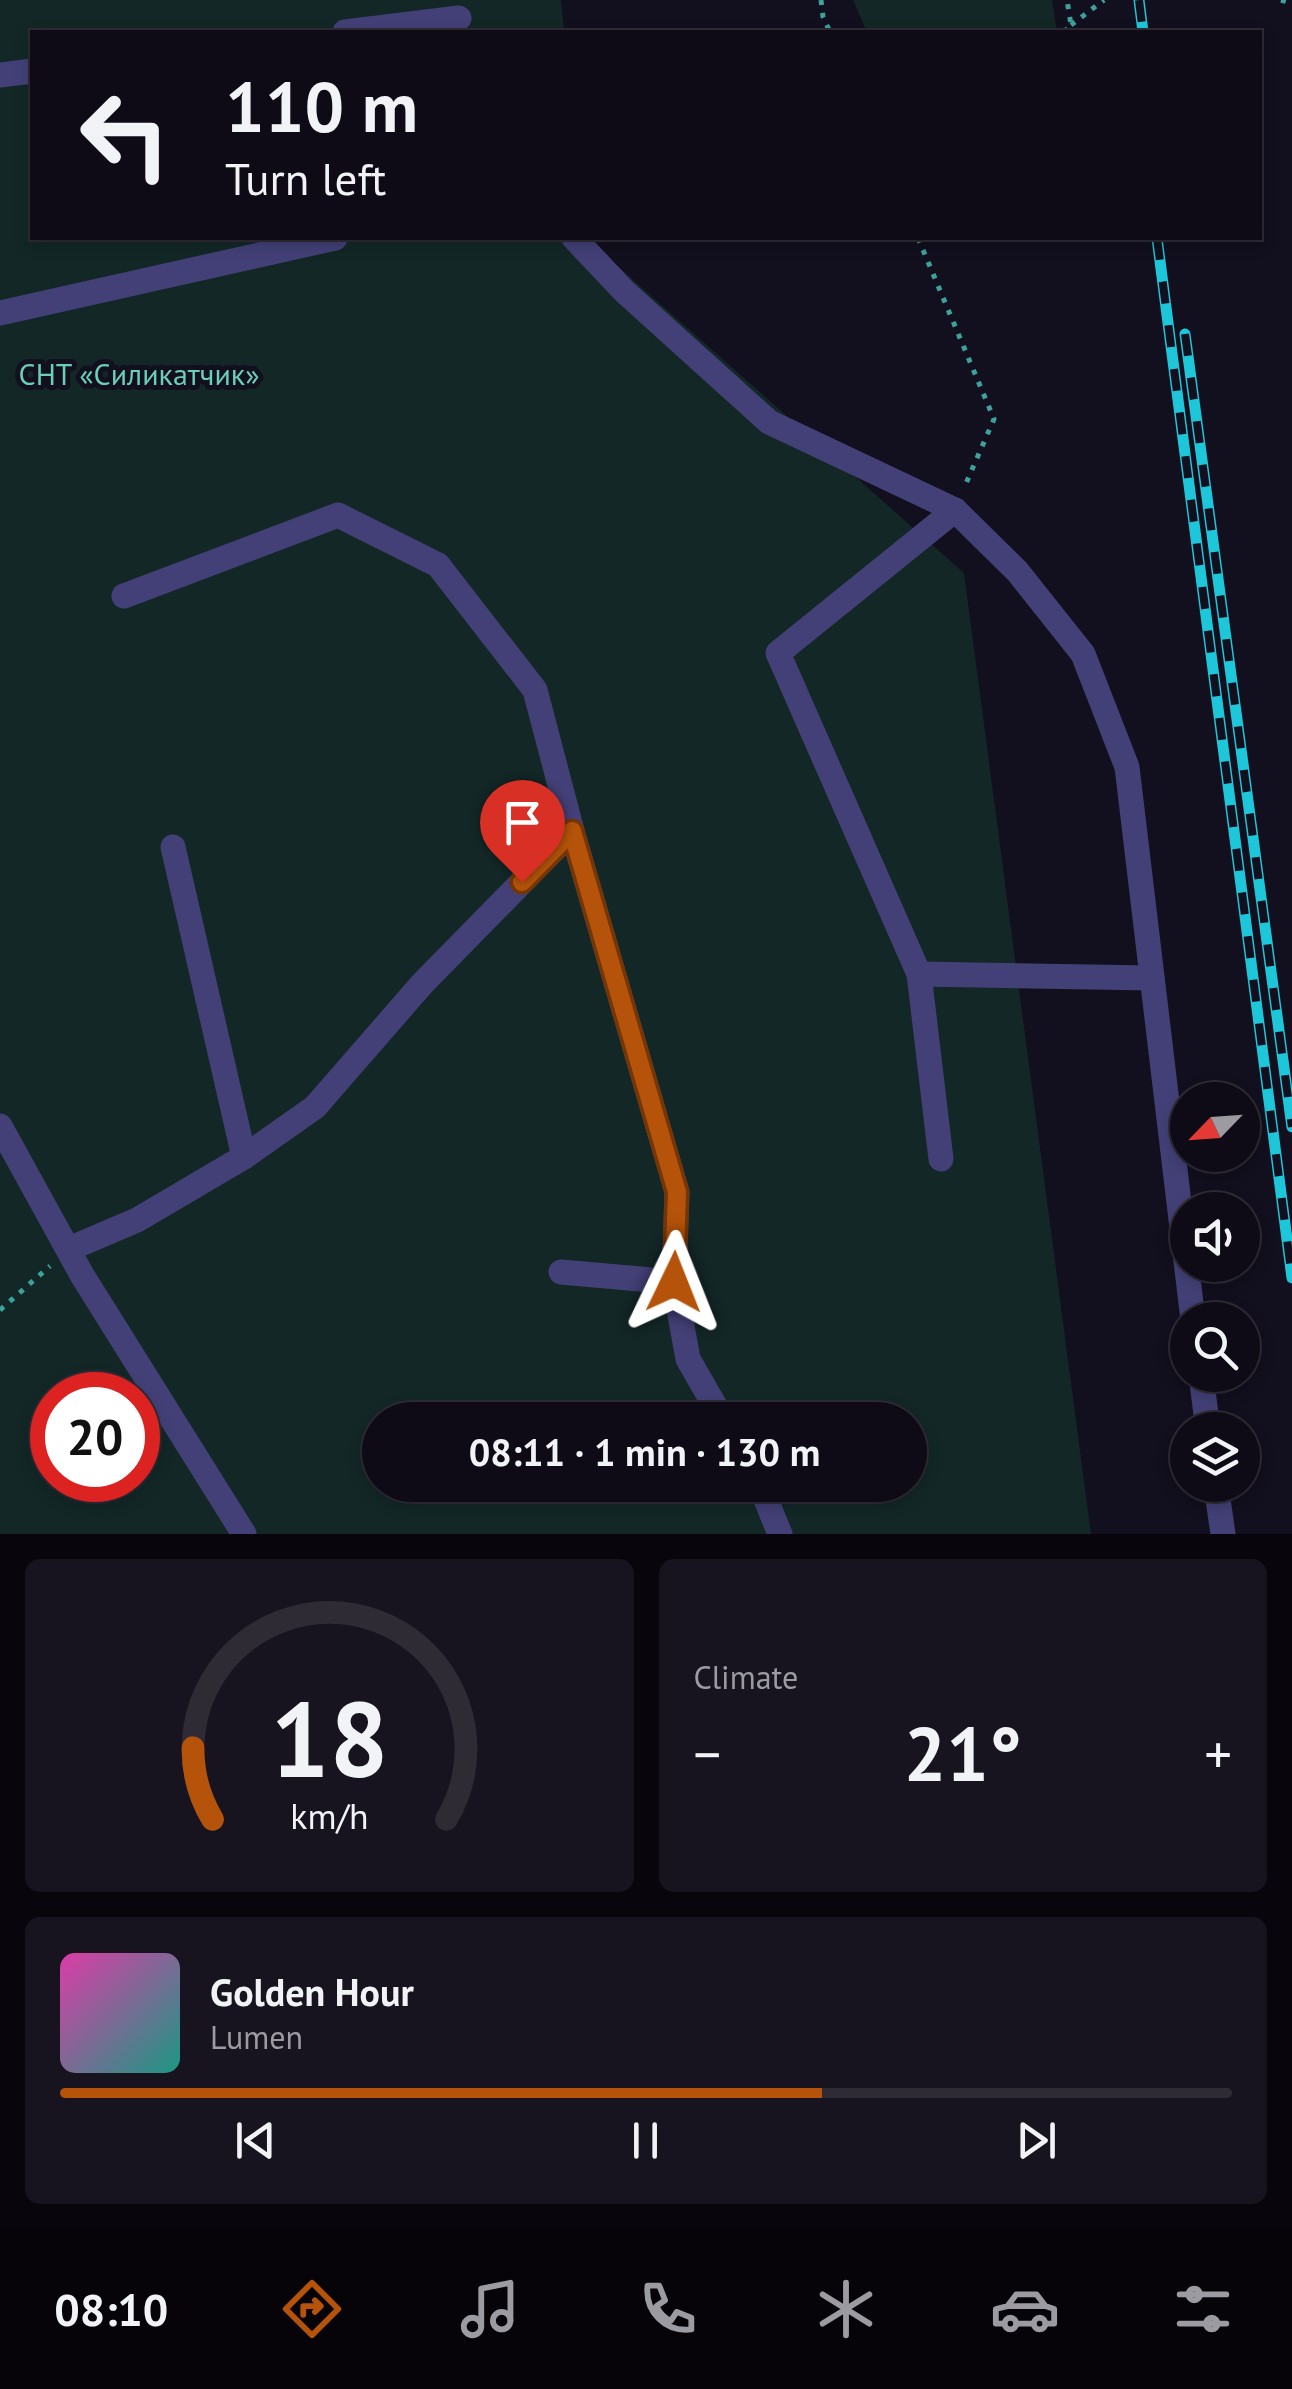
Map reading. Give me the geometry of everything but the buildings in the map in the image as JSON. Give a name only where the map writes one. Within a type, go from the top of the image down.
[{"type":"street","points":[[360,30],[459,17]]},
{"type":"street","points":[[0,75],[30,71]]},
{"type":"street","points":[[0,313],[326,240]]},
{"type":"street","points":[[576,240],[624,292],[769,422],[955,510],[1017,570],[1083,654],[1127,767],[1192,1302]]},
{"type":"street","points":[[941,1159],[919,974],[778,652],[955,510]]},
{"type":"street","points":[[124,596],[338,515],[438,566],[535,690],[677,1192],[674,1282],[688,1359],[713,1402]]},
{"type":"street","points":[[69,1249],[137,1220],[244,1157],[315,1107],[422,984],[572,831]]},
{"type":"street","points":[[174,848],[244,1157]]},
{"type":"street","points":[[919,974],[1152,978]]},
{"type":"street","points":[[0,1126],[82,1275],[244,1534]]},
{"type":"street","points":[[561,1272],[674,1282]]},
{"type":"street","points":[[767,1502],[780,1534]]},
{"type":"street","points":[[1218,1502],[1222,1534]]},
{"type":"path","points":[[821,0],[829,30]]},
{"type":"path","points":[[1067,0],[1070,25]]},
{"type":"path","points":[[1066,30],[1104,0]]},
{"type":"path","points":[[1281,0],[1292,3]]},
{"type":"path","points":[[919,240],[994,420],[955,510]]},
{"type":"path","points":[[0,1310],[69,1249]]},
{"type":"green space","name":"СНТ «Силикатчик»","points":[[0,0],[561,0],[564,30],[30,30],[30,240],[588,240],[964,573],[1091,1534],[0,1534]]},
{"type":"green space","points":[[853,0],[1052,0],[1057,30],[866,30]]},
{"type":"railway","points":[[1139,0],[1143,30]]},
{"type":"railway","points":[[1157,240],[1292,1278]]},
{"type":"railway","points":[[1185,334],[1292,1127]]},
{"type":"route","points":[[522,882],[572,831],[677,1192],[674,1282]]}]
